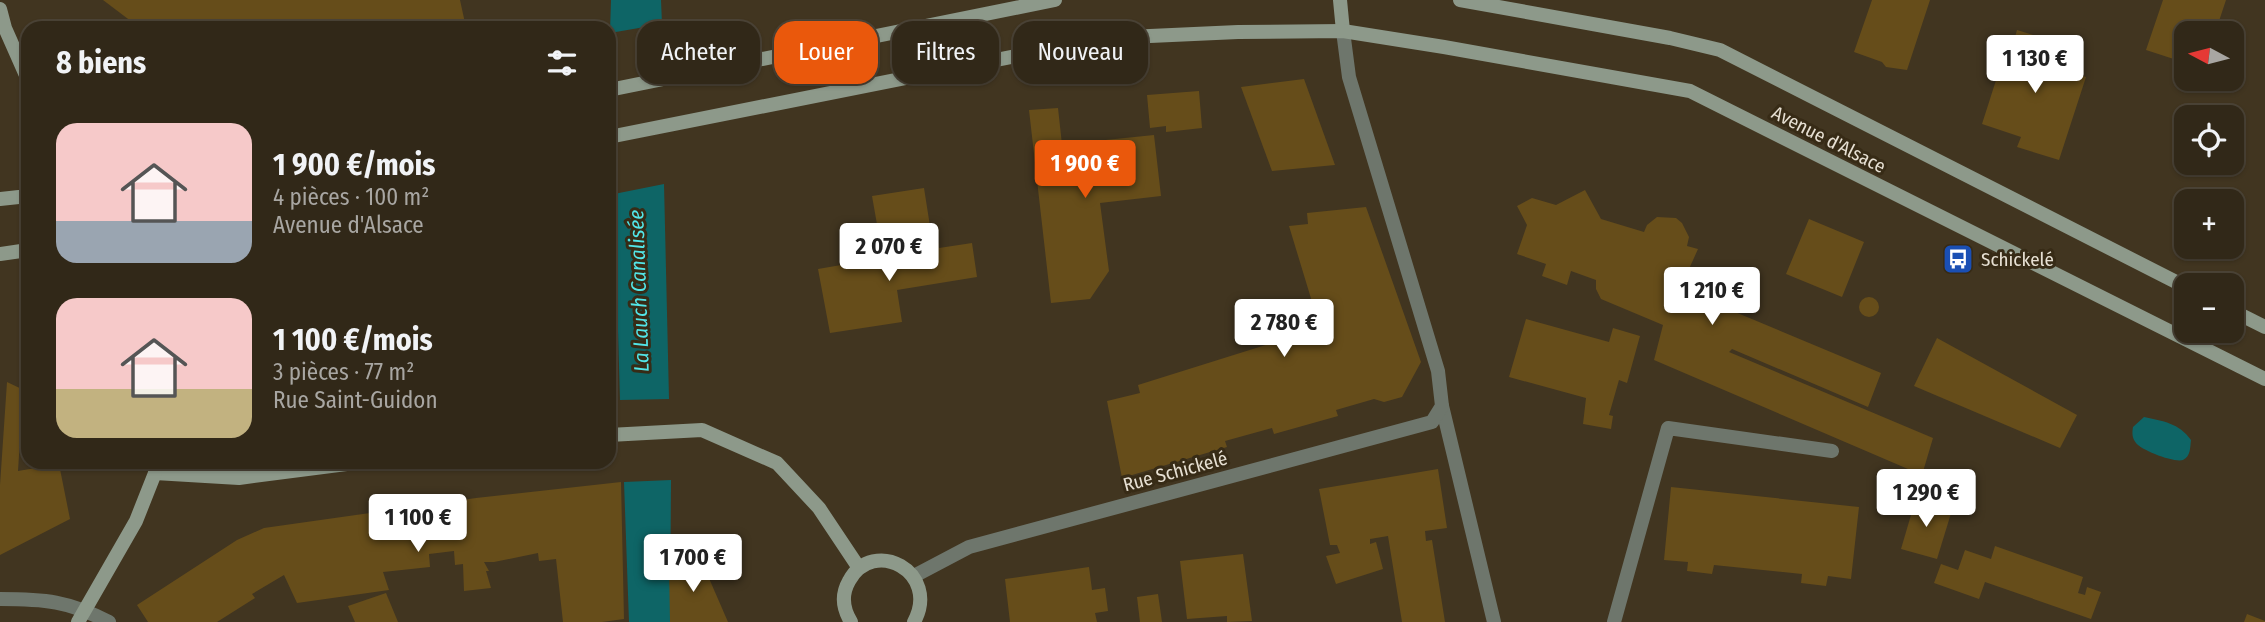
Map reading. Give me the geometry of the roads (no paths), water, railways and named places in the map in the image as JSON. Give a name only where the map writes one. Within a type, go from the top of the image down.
[{"type":"main road","points":[[616,89],[1055,0]]},
{"type":"main road","points":[[1340,0],[1343,31]]},
{"type":"main road","name":"Avenue d'Alsace","points":[[1460,0],[1670,38],[1720,50],[2174,281]]},
{"type":"main road","points":[[0,9],[2,28],[21,66]]},
{"type":"main road","name":"Avenue d'Alsace","points":[[616,136],[1106,38],[1238,32],[1343,31],[1690,91],[2265,379]]},
{"type":"main road","points":[[0,200],[21,196]]},
{"type":"main road","points":[[0,254],[21,251]]},
{"type":"main road","points":[[2244,316],[2265,327]]},
{"type":"main road","points":[[616,435],[702,430],[777,463],[819,508],[859,568]]},
{"type":"main road","points":[[81,616],[136,521],[154,469]]},
{"type":"main road","points":[[162,469],[239,478],[308,469]]},
{"type":"main road","points":[[851,622],[845,612],[845,587],[859,568],[882,560],[895,562],[914,576],[920,587],[922,600],[914,622]]},
{"type":"street","points":[[1343,31],[1349,78],[1438,371],[1442,405],[1494,622]]},
{"type":"street","name":"Rue Schickelé","points":[[914,576],[969,547],[1432,422],[1442,405]]},
{"type":"street","points":[[1614,622],[1668,428],[1832,452]]},
{"type":"street","points":[[0,599],[47,600],[81,616],[109,622]]},
{"type":"water","points":[[611,0],[661,0],[662,21],[637,21],[637,28],[616,32],[616,21],[610,21]]},
{"type":"water","name":"La Lauch Canalisée","points":[[664,184],[669,399],[620,400],[616,194]]},
{"type":"water","points":[[2144,417],[2170,424],[2186,434],[2191,440],[2186,458],[2165,458],[2136,443],[2133,427]]},
{"type":"water","points":[[671,480],[670,622],[629,622],[624,482]]},
{"type":"place","name":"Schickelé","points":[[1958,259]]}]
